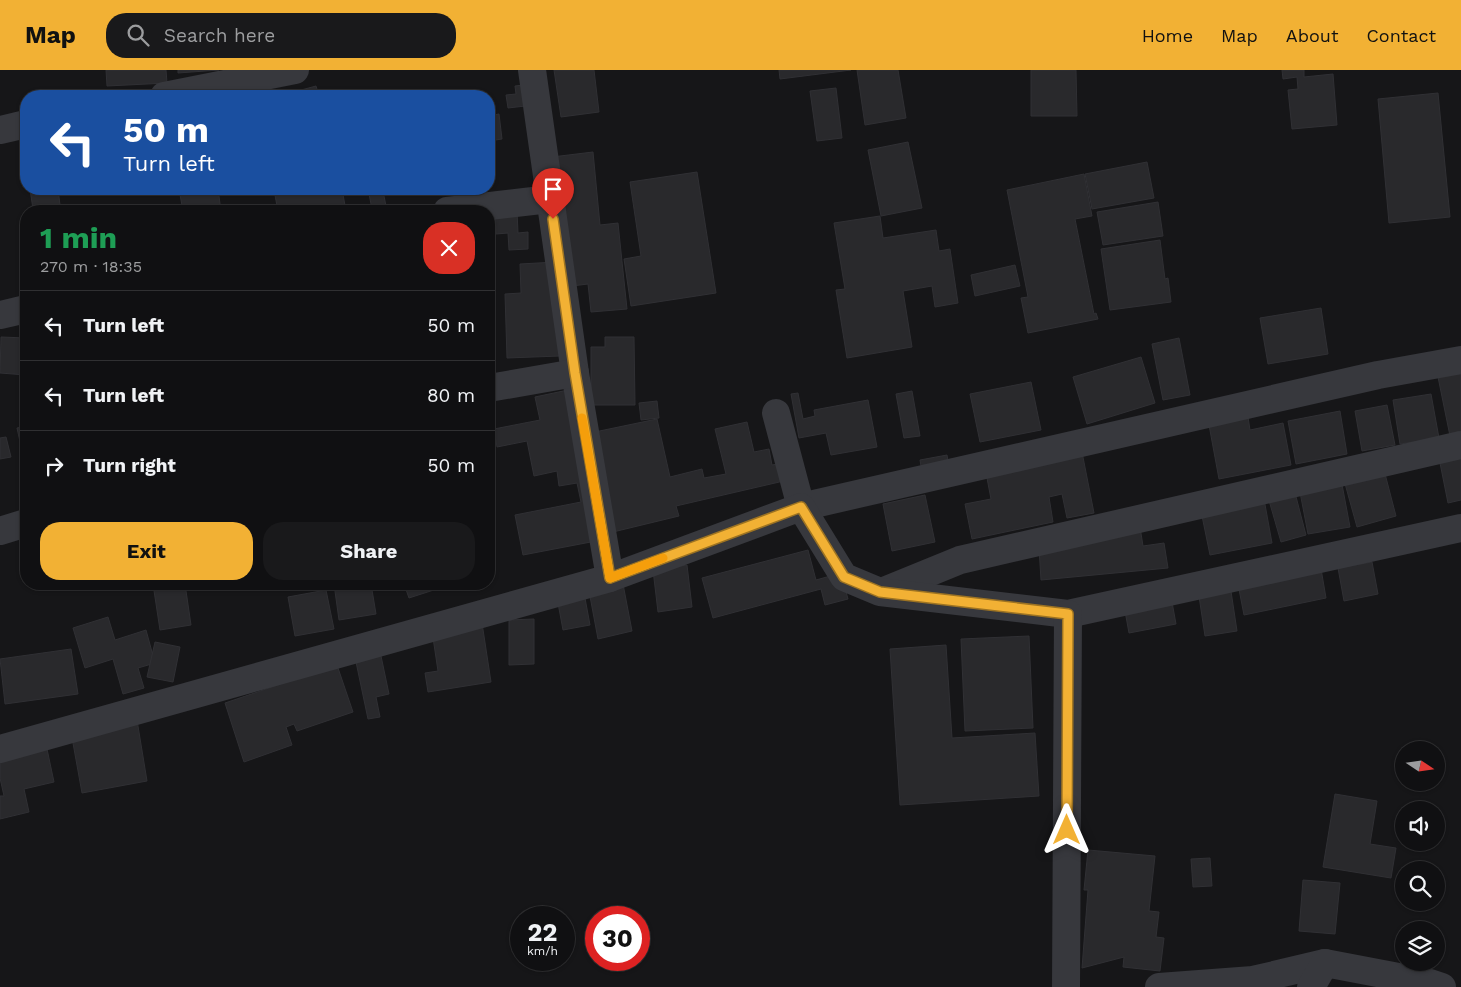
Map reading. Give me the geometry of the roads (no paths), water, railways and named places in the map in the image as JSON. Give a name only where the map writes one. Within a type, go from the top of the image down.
[{"type":"street","points":[[194,90],[295,70]]},
{"type":"street","points":[[532,70],[575,373],[610,578]]},
{"type":"street","points":[[0,130],[20,125]]},
{"type":"street","points":[[495,205],[550,199]]},
{"type":"street","points":[[0,315],[20,310]]},
{"type":"street","points":[[0,749],[610,578],[801,507],[1368,377],[1461,360]]},
{"type":"street","points":[[495,387],[575,373]]},
{"type":"street","points":[[776,413],[801,507],[844,577],[880,592],[1068,614],[1461,528]]},
{"type":"street","points":[[880,592],[960,560],[1461,445]]},
{"type":"street","points":[[0,531],[20,525]]},
{"type":"street","points":[[1066,987],[1068,614]]},
{"type":"street","points":[[1311,987],[1325,963]]},
{"type":"street","points":[[1159,987],[1253,980],[1325,963],[1430,983],[1442,987]]}]
